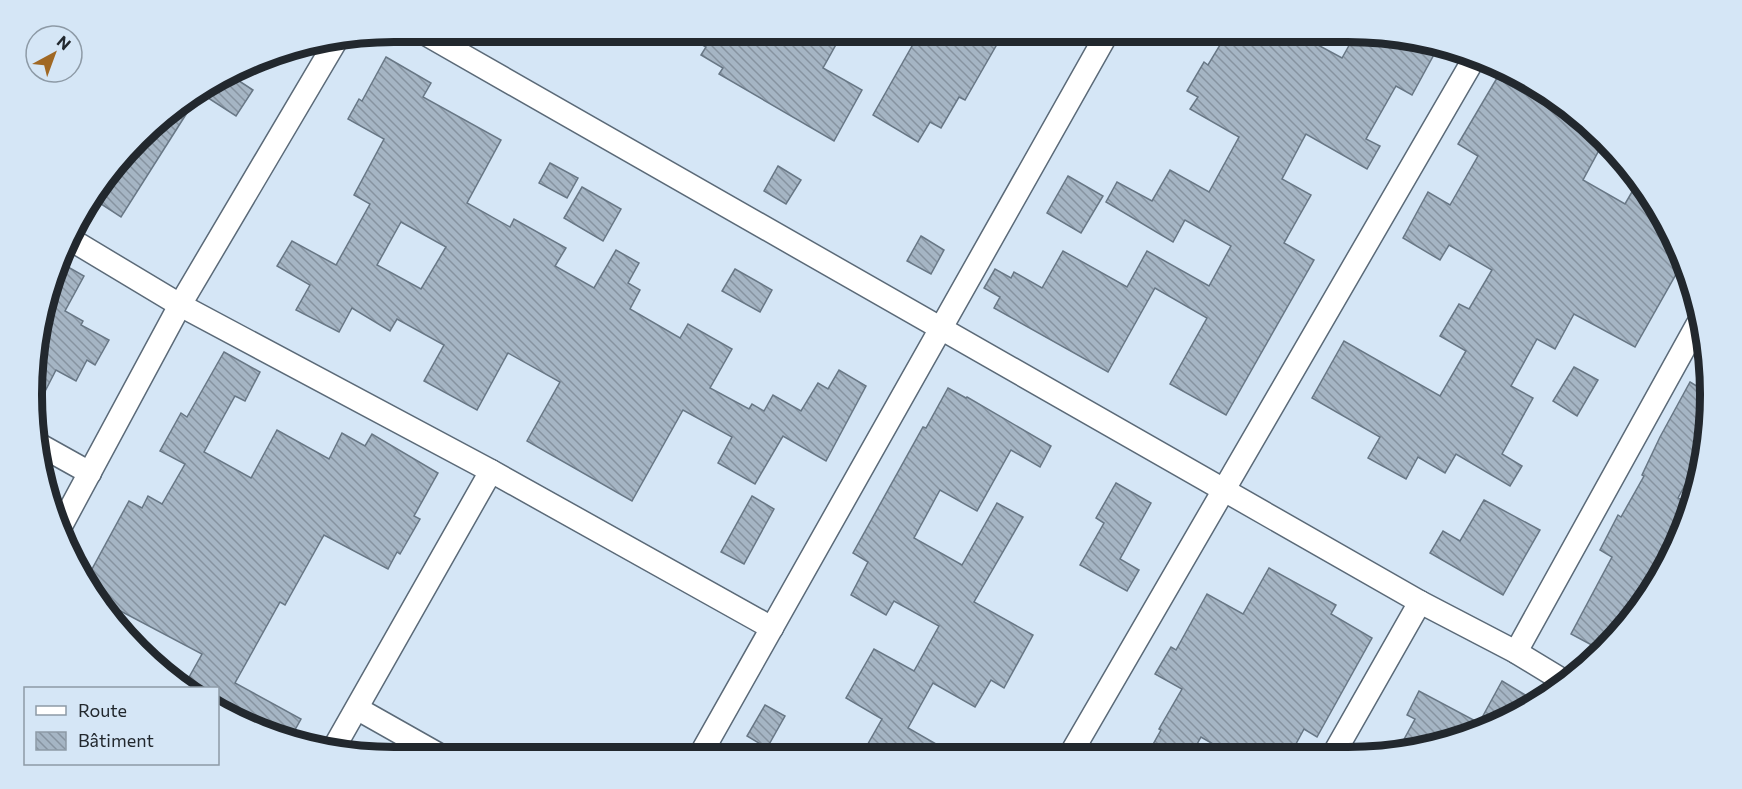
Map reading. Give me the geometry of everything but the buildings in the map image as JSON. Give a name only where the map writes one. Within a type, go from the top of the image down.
[{"type":"street","points":[[440,42],[1420,602],[1516,652],[1558,677]]},
{"type":"street","points":[[705,747],[1102,42]]},
{"type":"street","points":[[65,520],[180,305],[332,48]]},
{"type":"street","points":[[1075,747],[1471,65]]},
{"type":"street","points":[[76,243],[180,305],[491,471],[772,628]]},
{"type":"street","points":[[1516,652],[1694,331]]},
{"type":"street","points":[[46,449],[90,473]]},
{"type":"street","points":[[337,742],[491,471]]},
{"type":"street","points":[[1338,747],[1420,602]]},
{"type":"street","points":[[358,709],[425,747]]}]
